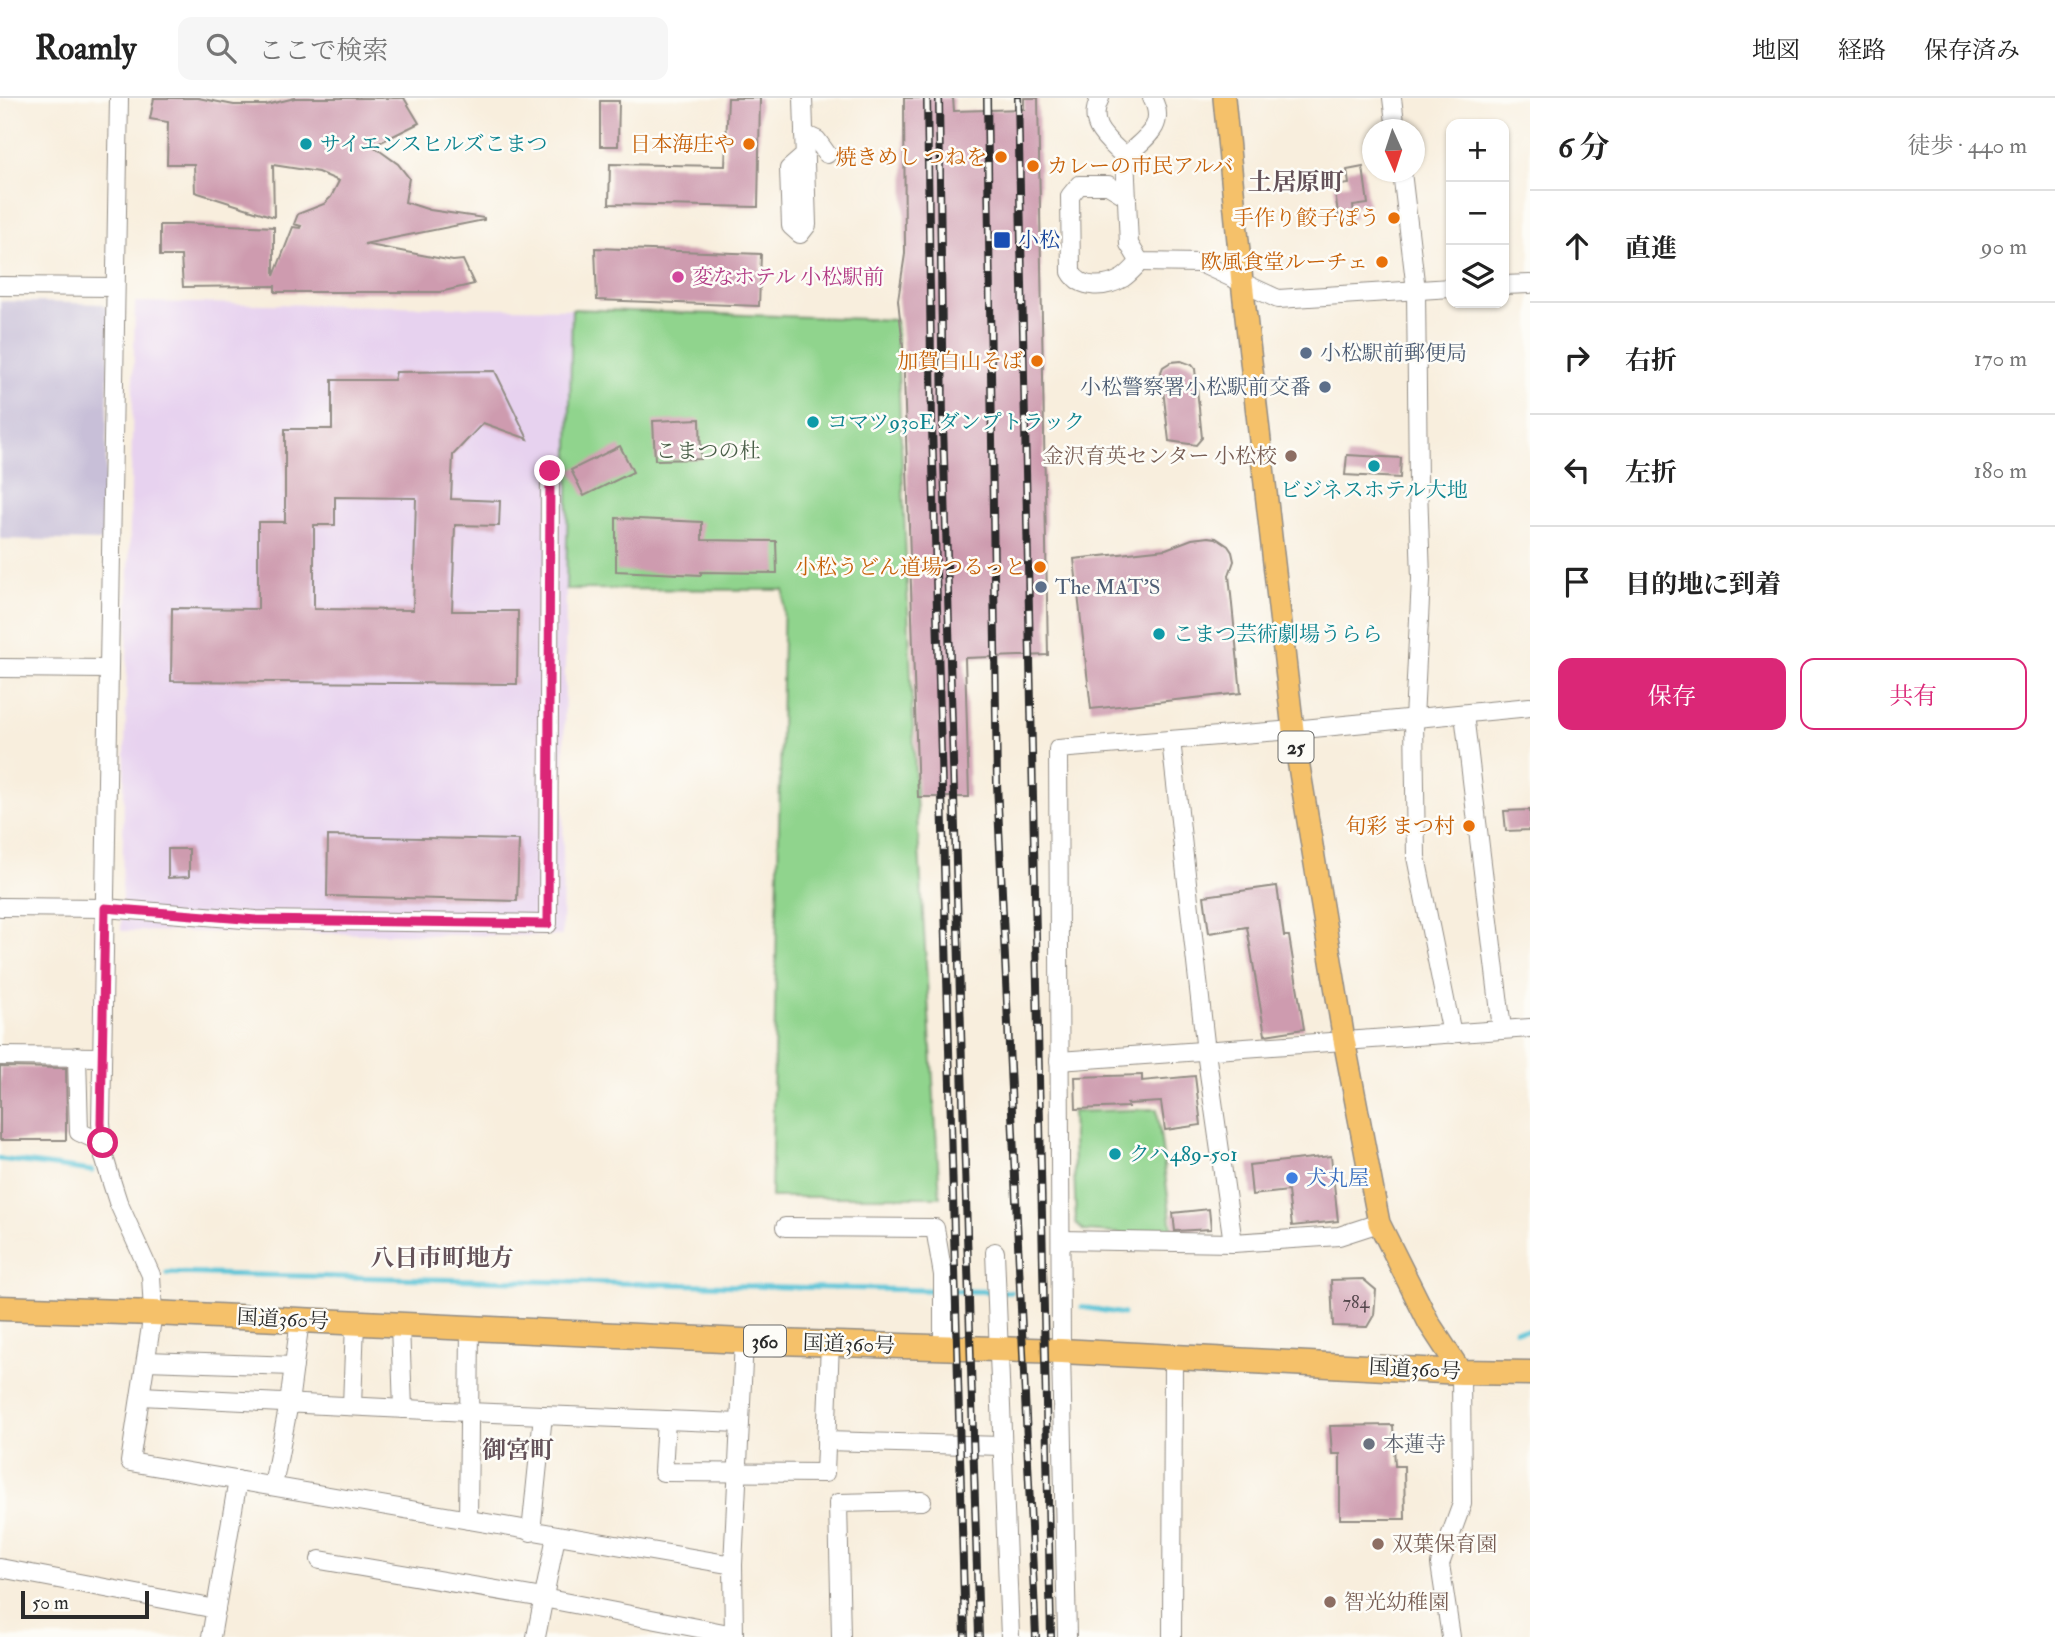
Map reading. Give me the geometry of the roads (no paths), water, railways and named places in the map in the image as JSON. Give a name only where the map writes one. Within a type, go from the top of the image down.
[{"type":"highway","name":"国道360号","points":[[0,1308],[744,1341],[1061,1350],[1461,1372],[1530,1373]]},
{"type":"main road","name":"25","points":[[1224,98],[1293,730],[1344,1041],[1379,1223],[1429,1323],[1461,1372]]},
{"type":"street","points":[[119,98],[101,1123],[104,1157],[118,1202],[151,1275],[153,1313],[130,1462],[733,1565]]},
{"type":"street","points":[[803,98],[805,155]]},
{"type":"street","points":[[1100,98],[1095,110],[1099,130],[1125,157],[1129,244],[1140,262]]},
{"type":"street","points":[[1125,157],[1151,133],[1156,124],[1157,114],[1152,98]]},
{"type":"street","points":[[1392,98],[1395,119]]},
{"type":"street","points":[[804,134],[817,141],[827,154]]},
{"type":"street","points":[[1403,182],[1416,290],[1421,579],[1414,719],[1416,857],[1452,1034]]},
{"type":"street","points":[[1126,196],[1108,185],[1079,185],[1070,197],[1071,272],[1076,281],[1088,286],[1111,284],[1126,277],[1140,262],[1200,263],[1278,299],[1446,288]]},
{"type":"street","points":[[1509,285],[1530,284]]},
{"type":"street","points":[[0,286],[114,287]]},
{"type":"street","points":[[0,906],[105,908],[256,920],[548,924],[550,471]]},
{"type":"street","points":[[0,668],[107,669]]},
{"type":"street","points":[[1067,1637],[1061,1350],[1058,749],[1530,707]]},
{"type":"street","points":[[1464,714],[1502,1029]]},
{"type":"street","points":[[1171,740],[1206,1052],[1233,1243]]},
{"type":"street","points":[[1059,1061],[1530,1028]]},
{"type":"street","points":[[0,1056],[102,1056]]},
{"type":"street","points":[[77,1056],[79,1132],[103,1143]]},
{"type":"street","points":[[1061,1240],[1233,1243],[1339,1236],[1379,1223]]},
{"type":"street","points":[[785,1227],[935,1228],[943,1275],[943,1347]]},
{"type":"street","points":[[995,1252],[1010,1637]]},
{"type":"street","points":[[273,1486],[289,1403],[300,1320]]},
{"type":"street","points":[[352,1406],[355,1322]]},
{"type":"street","points":[[400,1324],[403,1409]]},
{"type":"street","points":[[468,1520],[470,1328]]},
{"type":"street","points":[[320,1559],[544,1598],[734,1636],[733,1565],[744,1341]]},
{"type":"street","points":[[666,1420],[663,1472],[825,1474],[830,1342]]},
{"type":"street","points":[[1172,1637],[1173,1357]]},
{"type":"street","points":[[146,1361],[293,1366]]},
{"type":"street","points":[[1451,1637],[1440,1564],[1462,1504],[1461,1372]]},
{"type":"street","points":[[141,1396],[740,1423]]},
{"type":"street","points":[[531,1532],[543,1415]]},
{"type":"street","points":[[826,1441],[1002,1446]]},
{"type":"street","points":[[211,1637],[238,1480]]},
{"type":"street","points":[[841,1637],[838,1503],[922,1502]]},
{"type":"street","points":[[536,1637],[556,1536]]},
{"type":"street","points":[[0,1568],[216,1609]]},
{"type":"waterway","points":[[0,1159],[92,1171]]},
{"type":"waterway","points":[[167,1273],[1011,1292]]},
{"type":"waterway","points":[[1082,1307],[1123,1314]]},
{"type":"waterway","points":[[1516,1330],[1530,1330]]},
{"type":"railway","points":[[927,98],[932,425],[965,1637]]},
{"type":"railway","points":[[939,98],[943,425],[979,1637]]},
{"type":"railway","points":[[987,98],[997,783],[1036,1637]]},
{"type":"railway","points":[[1018,98],[1051,1637]]},
{"type":"place","name":"サイエンスヒルズこまつ","points":[[306,144]]},
{"type":"place","name":"日本海庄や","points":[[749,144]]},
{"type":"place","name":"焼きめし つねを","points":[[1001,157]]},
{"type":"place","name":"カレーの市民アルバ","points":[[1033,166]]},
{"type":"place","name":"手作り餃子ぽう","points":[[1394,218]]},
{"type":"place","name":"小松","points":[[1002,240]]},
{"type":"place","name":"欧風食堂ルーチェ","points":[[1382,262]]},
{"type":"place","name":"変なホテル 小松駅前","points":[[678,277]]},
{"type":"place","name":"小松駅前郵便局","points":[[1306,353]]},
{"type":"place","name":"加賀白山そば","points":[[1037,361]]},
{"type":"place","name":"小松警察署小松駅前交番","points":[[1325,387]]},
{"type":"place","name":"コマツ930E ダンプトラック","points":[[813,422]]},
{"type":"place","name":"金沢育英センター 小松校","points":[[1291,456]]},
{"type":"place","name":"ビジネスホテル大地","points":[[1374,466]]},
{"type":"place","name":"小松うどん道場つるっと","points":[[1040,567]]},
{"type":"place","name":"The MAT'S","points":[[1041,587]]},
{"type":"place","name":"こまつ芸術劇場うらら","points":[[1159,634]]},
{"type":"place","name":"旬彩 まつ村","points":[[1469,826]]},
{"type":"place","name":"クハ489-501","points":[[1115,1154]]},
{"type":"place","name":"犬丸屋","points":[[1292,1178]]},
{"type":"place","name":"本蓮寺","points":[[1369,1444]]},
{"type":"place","name":"双葉保育園","points":[[1378,1544]]},
{"type":"place","name":"智光幼稚園","points":[[1330,1602]]},
{"type":"district","name":"土居原町","points":[[1296,182]]},
{"type":"district","name":"八日市町地方","points":[[442,1258]]},
{"type":"district","name":"御宮町","points":[[518,1450]]},
{"type":"park label","name":"こまつの杜","points":[[708,451]]}]
